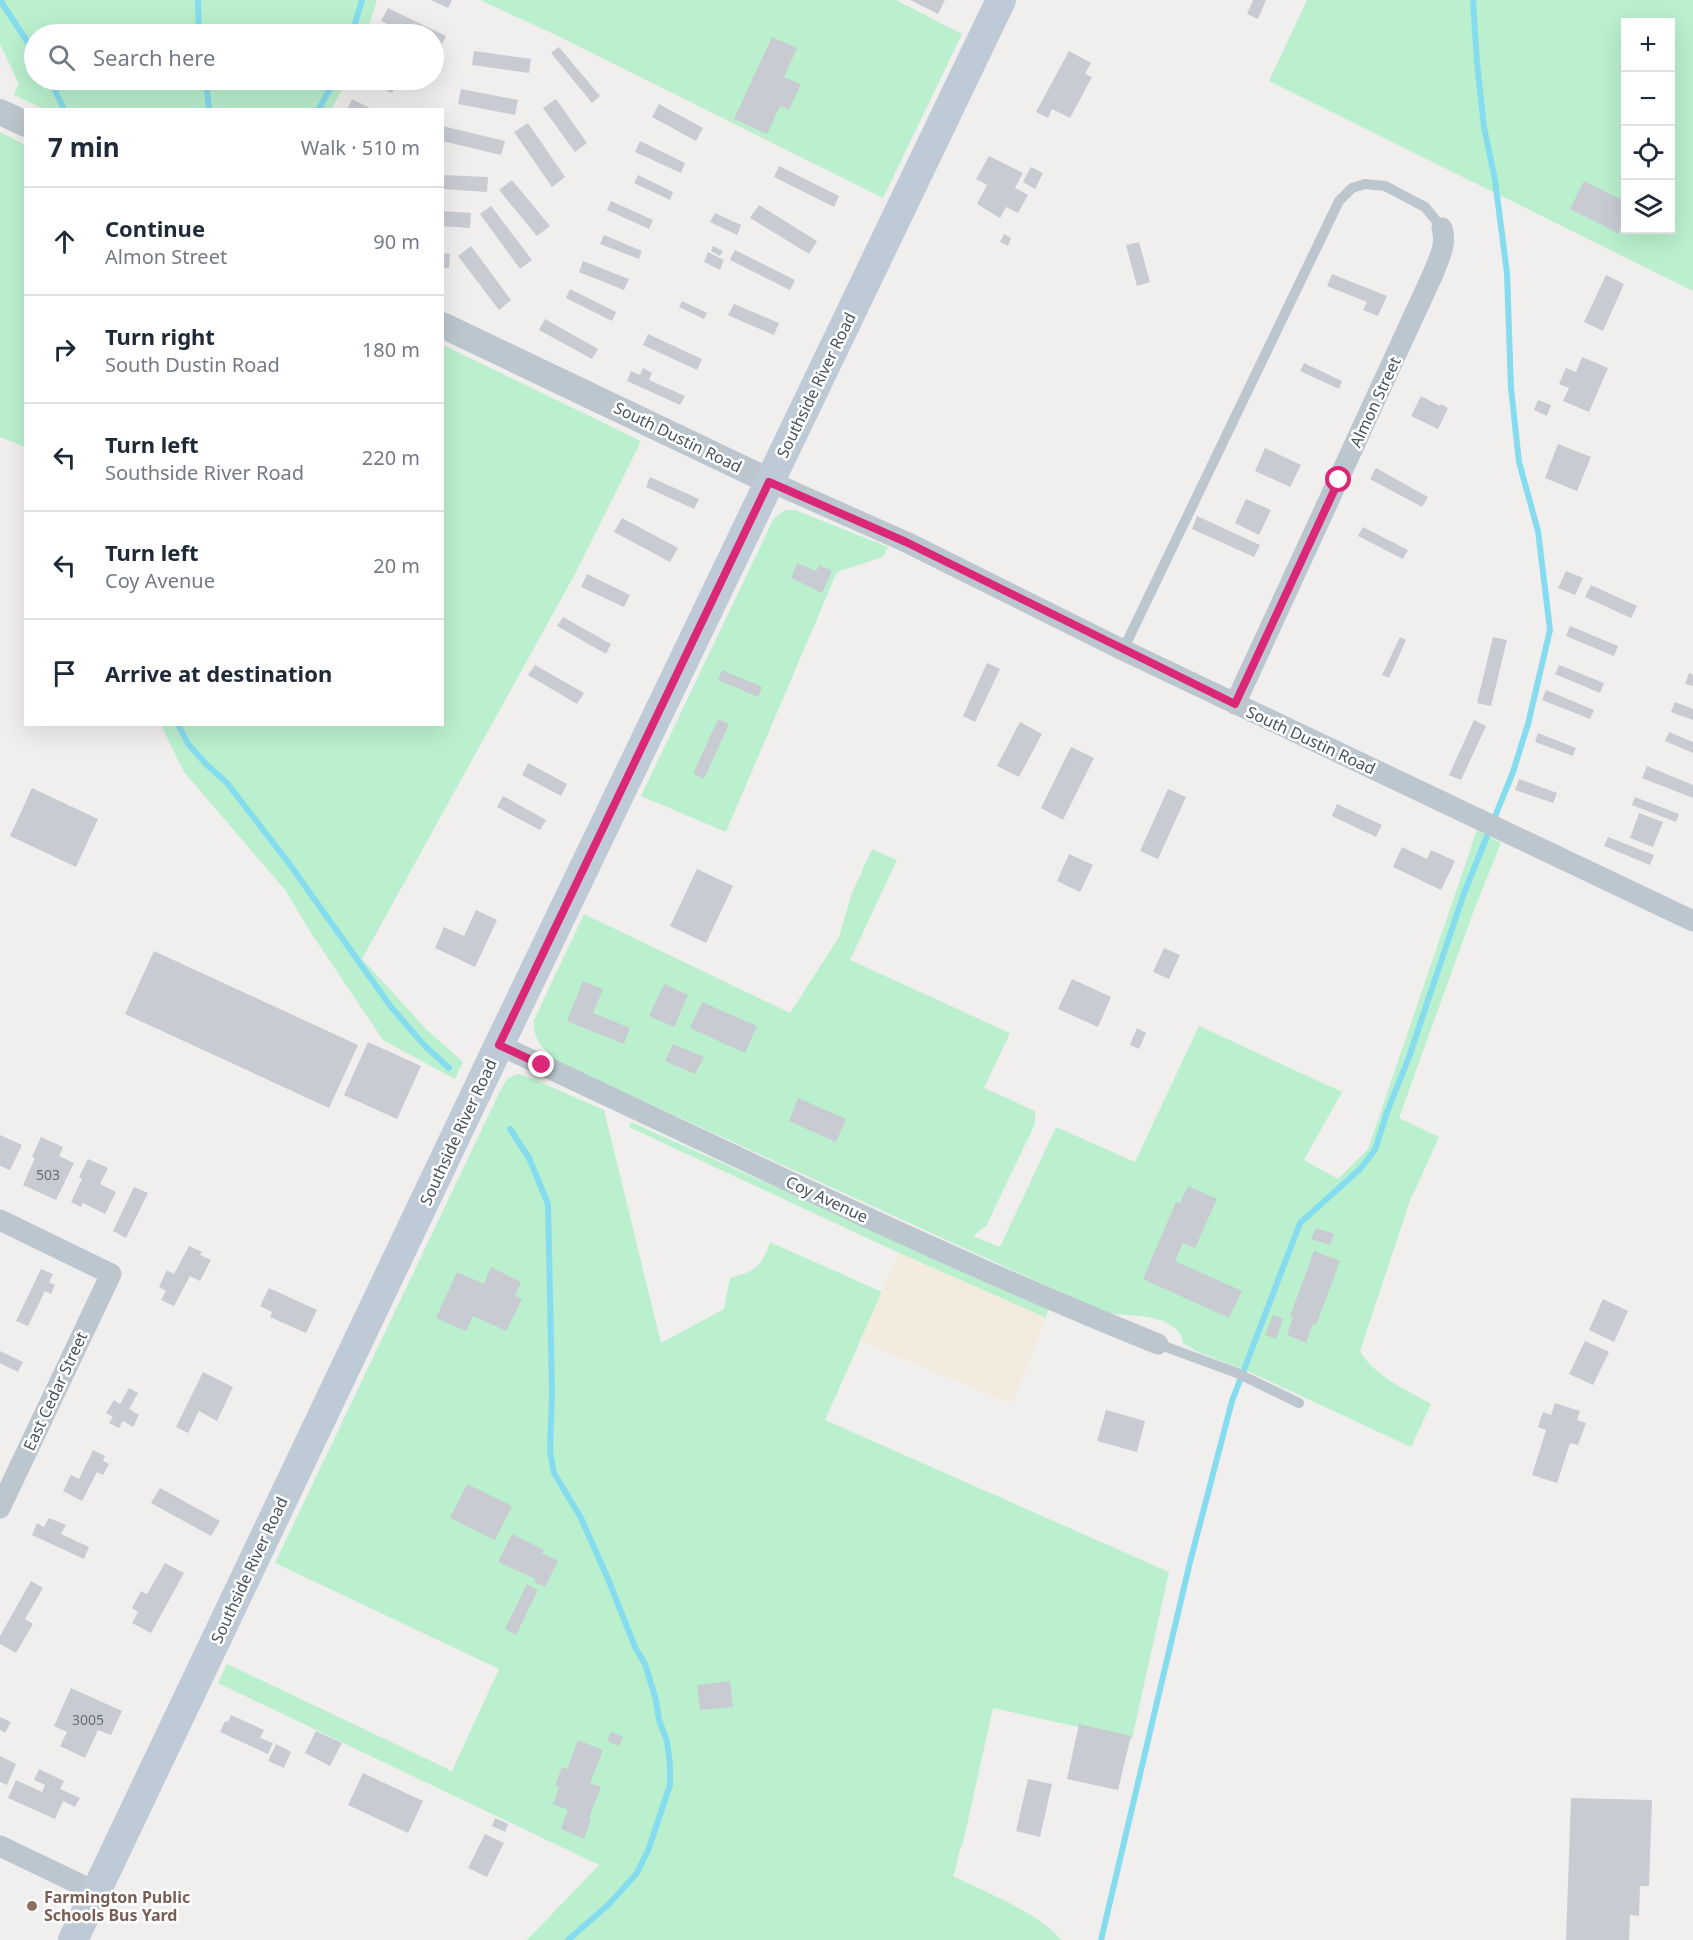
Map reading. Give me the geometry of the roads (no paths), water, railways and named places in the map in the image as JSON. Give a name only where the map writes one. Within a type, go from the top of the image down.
[{"type":"main road","name":"Southside River Road","points":[[73,1940],[499,1045],[1001,0]]},
{"type":"street","points":[[0,112],[24,123]]},
{"type":"street","name":"Almon Street","points":[[1235,704],[1433,274],[1443,249],[1445,237],[1442,228]]},
{"type":"street","name":"South Dustin Road","points":[[444,326],[769,482],[906,542],[1123,651],[1693,921]]},
{"type":"street","name":"Coy Avenue","points":[[499,1045],[927,1245],[1158,1344]]},
{"type":"street","name":"East Cedar Street","points":[[0,1220],[111,1274],[0,1508]]},
{"type":"street","points":[[0,1846],[96,1892]]},
{"type":"lane","points":[[1123,651],[1339,201],[1352,188],[1365,184],[1385,186],[1425,207],[1442,228]]},
{"type":"lane","points":[[1158,1344],[1237,1373],[1299,1402]]},
{"type":"waterway","points":[[0,0],[24,37]]},
{"type":"waterway","points":[[198,0],[199,24]]},
{"type":"waterway","points":[[355,24],[362,0]]},
{"type":"waterway","points":[[1101,1940],[1190,1562],[1232,1401],[1300,1223],[1360,1169],[1375,1150],[1464,893],[1513,772],[1528,724],[1550,630],[1538,531],[1519,462],[1511,388],[1507,273],[1495,180],[1484,127],[1473,0]]},
{"type":"waterway","points":[[55,90],[63,107]]},
{"type":"waterway","points":[[207,90],[209,108]]},
{"type":"waterway","points":[[319,108],[329,90]]},
{"type":"waterway","points":[[179,726],[188,744],[227,783],[288,862],[391,1007],[425,1046],[449,1068]]},
{"type":"waterway","points":[[510,1129],[529,1158],[548,1204],[552,1391],[550,1452],[554,1473],[581,1518],[635,1647],[645,1664],[656,1700],[659,1720],[667,1741],[670,1765],[670,1785],[649,1848],[637,1873],[608,1905],[568,1940]]},
{"type":"place","name":"Farmington Public Schools Bus Yard","points":[[32,1906]]}]
